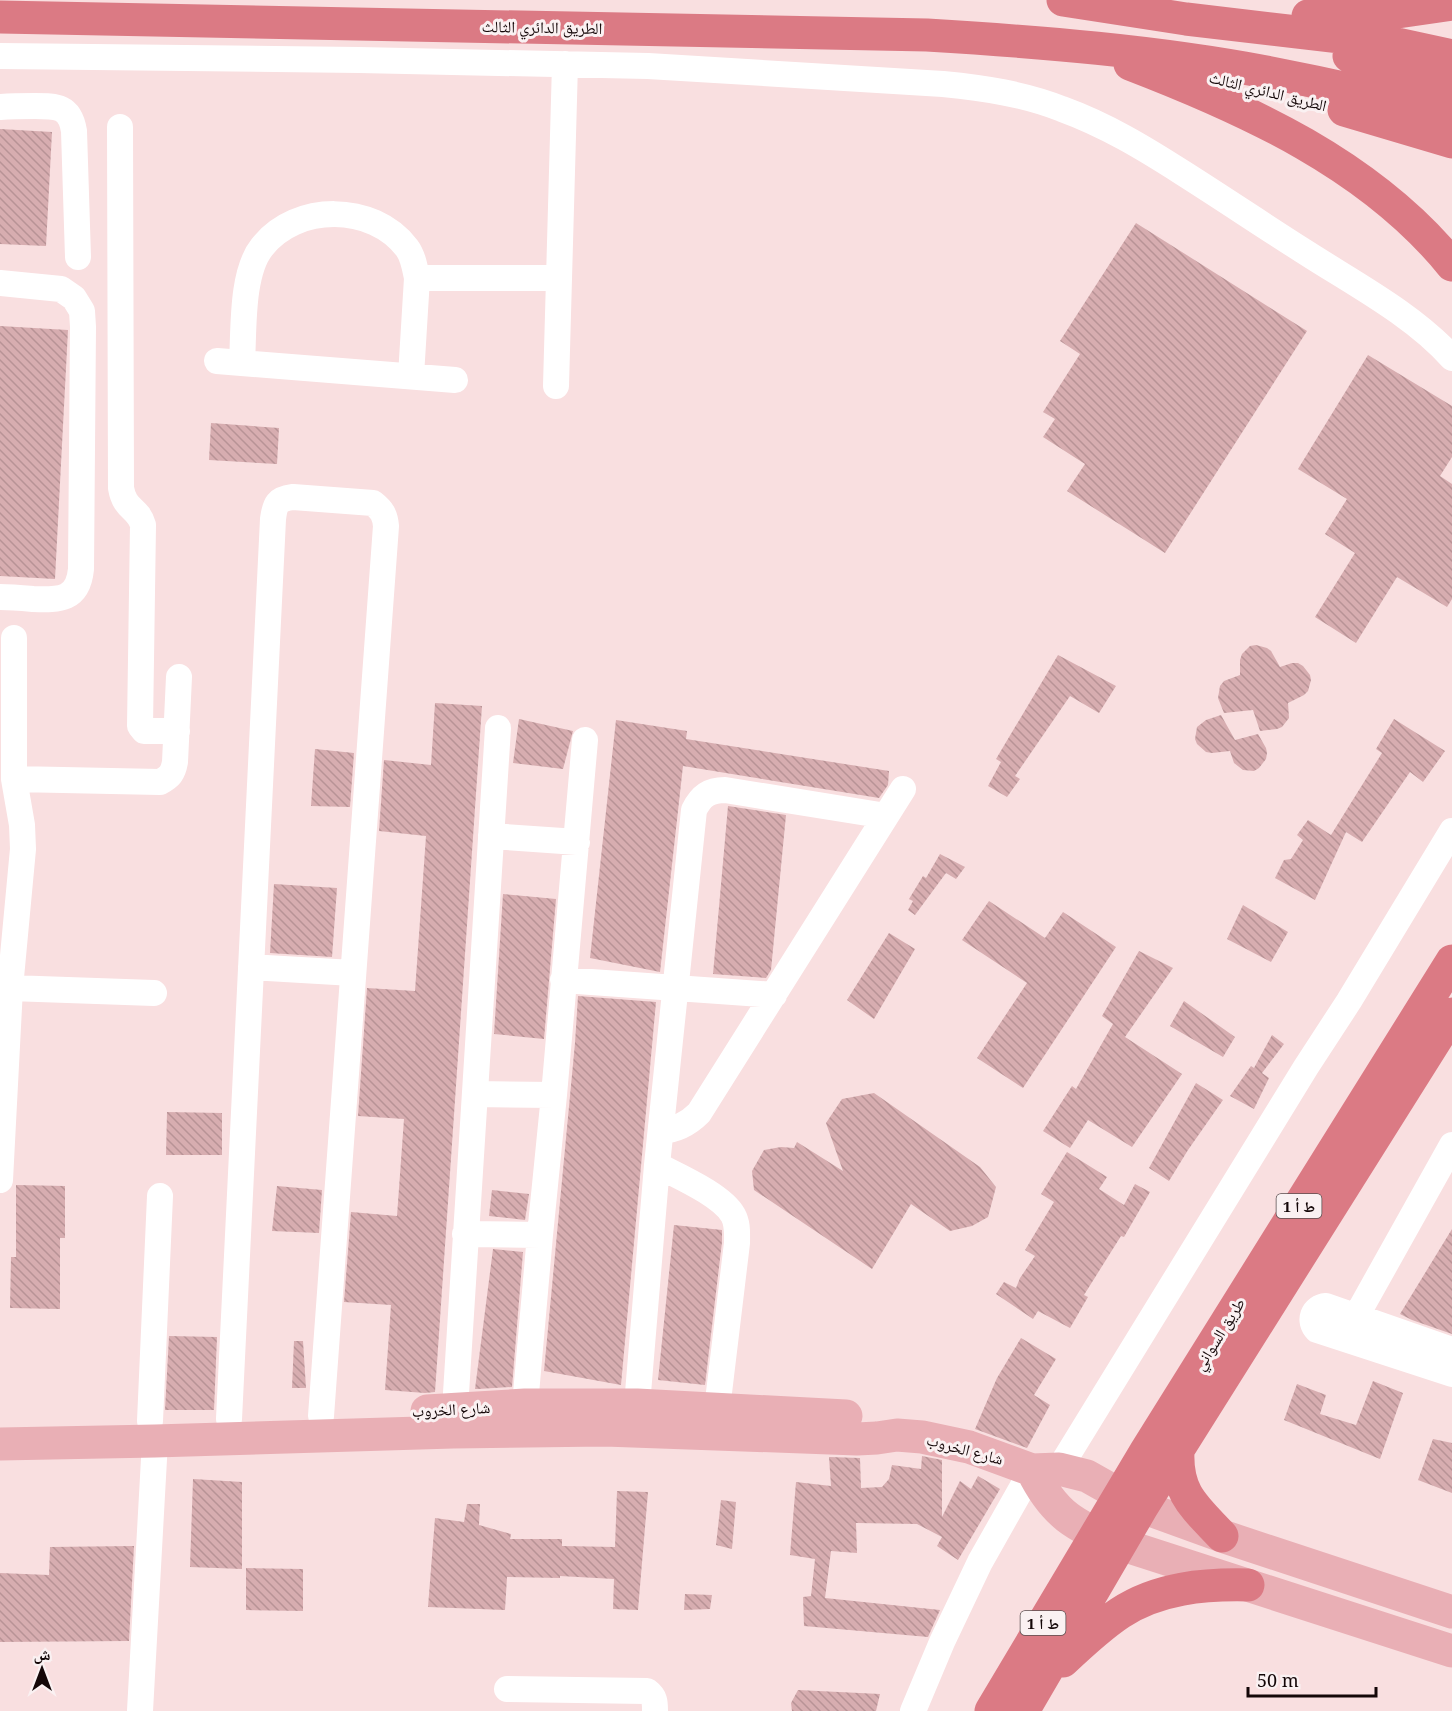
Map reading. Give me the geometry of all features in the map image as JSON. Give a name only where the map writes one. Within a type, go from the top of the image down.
[{"type":"highway","points":[[1063,0],[1186,19],[1392,43],[1452,56]]},
{"type":"highway","points":[[1186,19],[1377,15],[1452,4]]},
{"type":"highway","name":"الطريق الدائري الثالث","points":[[0,16],[927,35],[1083,46],[1194,61],[1266,72],[1452,114]]},
{"type":"highway","points":[[1186,19],[1452,81]]},
{"type":"highway","points":[[1083,46],[1215,98],[1260,119],[1347,170],[1400,211],[1452,265]]},
{"type":"highway","name":"الطريق الدائري الثالث","points":[[1083,46],[1361,114],[1452,142]]},
{"type":"highway","name":"طريق السواني","points":[[1029,1699],[1108,1539],[1452,961]]},
{"type":"highway","name":"طريق السواني","points":[[1130,1501],[1178,1451],[1452,1014]]},
{"type":"highway","points":[[1178,1451],[1177,1467],[1180,1482],[1187,1497],[1222,1536]]},
{"type":"highway","name":"طريق السواني","points":[[991,1711],[1108,1539]]},
{"type":"highway","points":[[1029,1699],[1093,1633],[1121,1612],[1152,1597],[1186,1587],[1221,1584],[1248,1585]]},
{"type":"main road","name":"شارع الخروب","points":[[0,1444],[153,1431],[229,1419],[525,1406],[616,1413],[857,1439],[897,1435],[922,1437],[969,1447],[1045,1470],[1087,1476],[1130,1501],[1222,1536],[1452,1612]]},
{"type":"main road","name":"شارع الخروب","points":[[0,1423],[153,1431],[441,1432],[616,1413],[717,1409],[861,1417],[881,1423],[897,1435]]},
{"type":"main road","points":[[1045,1470],[1041,1488],[1059,1510],[1071,1521],[1108,1539],[1452,1651]]},
{"type":"street","points":[[0,57],[359,60],[648,66],[943,84],[1008,93],[1062,108],[1133,142],[1425,331],[1452,358]]},
{"type":"street","points":[[556,386],[565,64]]},
{"type":"street","points":[[0,106],[52,106],[66,111],[70,117],[74,131],[78,257]]},
{"type":"street","points":[[120,127],[121,480],[125,502],[138,514],[142,525],[140,726],[144,731],[177,731]]},
{"type":"street","points":[[411,376],[417,278],[408,249],[393,234],[375,223],[355,216],[334,213],[320,214],[294,223],[270,238],[261,248],[251,266],[229,362],[455,380]]},
{"type":"street","points":[[417,278],[559,278]]},
{"type":"street","points":[[0,283],[62,289],[74,298],[82,311],[83,338],[80,581],[73,592],[62,598],[50,600],[0,597]]},
{"type":"street","points":[[229,1419],[273,519],[278,502],[284,498],[293,497],[373,503],[381,509],[385,517],[321,1416]]},
{"type":"street","points":[[0,1180],[10,988],[23,849],[15,779],[14,638]]},
{"type":"street","points":[[15,779],[160,782],[168,778],[174,771],[179,677]]},
{"type":"street","points":[[455,1409],[498,728]]},
{"type":"street","points":[[525,1406],[585,740]]},
{"type":"street","points":[[661,1131],[682,1126],[699,1113],[903,789]]},
{"type":"street","points":[[616,1413],[657,1165],[694,810],[698,801],[715,790],[725,790],[886,816]]},
{"type":"street","points":[[913,1711],[942,1642],[980,1562],[1045,1470],[1349,1001],[1452,831]]},
{"type":"street","points":[[491,836],[577,842]]},
{"type":"street","points":[[251,967],[353,973]]},
{"type":"street","points":[[563,980],[774,995]]},
{"type":"street","points":[[10,988],[154,993]]},
{"type":"street","points":[[475,1094],[554,1095]]},
{"type":"street","points":[[1357,1315],[1452,1145]]},
{"type":"street","points":[[657,1165],[727,1206],[738,1230],[717,1409]]},
{"type":"street","points":[[140,1711],[153,1431],[160,1196]]},
{"type":"street","points":[[465,1234],[540,1235]]},
{"type":"street","points":[[1452,1350],[1357,1315],[1322,1306],[1315,1310],[1312,1323],[1317,1330],[1452,1374]]},
{"type":"street","points":[[507,1689],[647,1691],[655,1700],[655,1711]]},
{"type":"building","points":[[0,129],[52,132],[46,246],[0,244]]},
{"type":"building","points":[[1136,223],[1307,331],[1165,553],[1067,491],[1085,464],[1043,437],[1055,419],[1043,412],[1080,354],[1060,341]]},
{"type":"building","points":[[0,326],[68,330],[55,579],[0,576]]},
{"type":"building","points":[[1368,355],[1452,406],[1452,457],[1440,476],[1452,484],[1452,599],[1447,607],[1397,577],[1356,643],[1315,617],[1355,553],[1325,534],[1347,499],[1298,469]]},
{"type":"building","points":[[211,423],[279,428],[277,464],[209,460]]},
{"type":"building","points":[[1256,645],[1271,651],[1280,667],[1298,663],[1310,675],[1308,691],[1288,703],[1289,718],[1282,727],[1277,729],[1260,731],[1253,710],[1224,713],[1218,698],[1220,686],[1224,681],[1240,675],[1242,654],[1250,646]]},
{"type":"building","points":[[1058,655],[1116,686],[1099,713],[1070,696],[1015,776],[1020,779],[1007,797],[988,786],[1001,762],[996,759]]},
{"type":"building","points":[[435,703],[482,706],[435,1392],[425,1393],[385,1390],[391,1305],[344,1302],[351,1212],[397,1216],[404,1119],[358,1116],[367,988],[415,991],[426,836],[379,831],[384,760],[431,765]]},
{"type":"building","points":[[1221,715],[1235,740],[1258,734],[1267,753],[1266,759],[1259,768],[1254,771],[1243,770],[1234,763],[1230,751],[1206,752],[1197,744],[1195,739],[1197,727],[1206,720]]},
{"type":"building","points":[[519,719],[573,731],[563,769],[513,763]]},
{"type":"building","points":[[1394,719],[1445,751],[1423,782],[1410,772],[1362,842],[1346,832],[1315,900],[1275,878],[1284,860],[1291,859],[1303,840],[1297,835],[1308,820],[1331,835],[1382,753],[1376,749]]},
{"type":"building","points":[[616,720],[687,731],[686,739],[889,771],[888,785],[879,798],[683,766],[660,972],[590,958]]},
{"type":"building","points":[[315,749],[354,753],[350,807],[311,806]]},
{"type":"building","points":[[728,806],[786,815],[771,970],[766,978],[713,974]]},
{"type":"building","points":[[940,854],[965,867],[956,879],[946,873],[915,915],[908,910],[913,901],[909,899],[923,876],[926,878]]},
{"type":"building","points":[[274,884],[337,888],[332,957],[270,953]]},
{"type":"building","points":[[503,894],[556,899],[544,1039],[494,1034]]},
{"type":"building","points":[[989,901],[1045,938],[1063,912],[1116,947],[1023,1088],[977,1058],[1027,983],[962,940]]},
{"type":"building","points":[[1243,905],[1288,932],[1271,962],[1227,939]]},
{"type":"building","points":[[889,933],[915,949],[874,1019],[847,1000]]},
{"type":"building","points":[[1139,951],[1173,968],[1125,1037],[1182,1074],[1132,1147],[1088,1120],[1070,1148],[1043,1131],[1072,1086],[1076,1089],[1113,1024],[1102,1016]]},
{"type":"building","points":[[578,996],[656,1002],[621,1385],[544,1371]]},
{"type":"building","points":[[1184,1001],[1235,1037],[1223,1057],[1170,1026]]},
{"type":"building","points":[[1272,1035],[1284,1044],[1262,1073],[1269,1078],[1254,1109],[1230,1096],[1251,1066],[1254,1068]]},
{"type":"building","points":[[1196,1083],[1223,1100],[1169,1181],[1149,1168]]},
{"type":"building","points":[[874,1093],[980,1167],[996,1187],[988,1217],[972,1226],[950,1231],[911,1204],[872,1269],[754,1190],[752,1171],[764,1150],[781,1147],[794,1148],[797,1142],[843,1171],[826,1123],[842,1099]]},
{"type":"building","points":[[167,1112],[222,1113],[222,1155],[166,1155]]},
{"type":"building","points":[[1067,1152],[1107,1177],[1099,1189],[1124,1205],[1135,1184],[1150,1192],[1124,1237],[1121,1236],[1084,1295],[1088,1297],[1070,1328],[1038,1311],[1033,1319],[996,1294],[1004,1282],[1016,1288],[1035,1256],[1025,1250],[1054,1202],[1041,1194]]},
{"type":"building","points":[[16,1185],[65,1186],[65,1238],[60,1238],[60,1309],[10,1308],[11,1257],[16,1257]]},
{"type":"building","points":[[277,1186],[322,1190],[319,1233],[272,1231]]},
{"type":"building","points":[[492,1190],[529,1194],[525,1220],[489,1216]]},
{"type":"building","points":[[674,1225],[722,1230],[705,1385],[658,1380]]},
{"type":"building","points":[[1452,1229],[1452,1334],[1400,1314]]},
{"type":"building","points":[[493,1249],[523,1252],[512,1387],[475,1389]]},
{"type":"building","points":[[169,1336],[217,1337],[214,1410],[165,1410]]},
{"type":"building","points":[[1021,1338],[1056,1359],[1034,1395],[1050,1405],[1027,1448],[975,1429],[997,1378]]},
{"type":"building","points":[[294,1341],[303,1341],[306,1388],[292,1388]]},
{"type":"building","points":[[1373,1381],[1403,1393],[1380,1459],[1284,1420],[1297,1384],[1326,1395],[1320,1414],[1356,1425]]},
{"type":"building","points":[[1433,1439],[1452,1443],[1452,1493],[1418,1480]]},
{"type":"building","points":[[922,1456],[942,1460],[942,1517],[960,1481],[971,1489],[978,1476],[1000,1489],[958,1560],[937,1546],[942,1537],[917,1524],[856,1523],[857,1553],[831,1551],[825,1598],[940,1610],[928,1637],[804,1626],[803,1597],[811,1596],[815,1559],[790,1555],[796,1482],[831,1486],[829,1457],[860,1458],[861,1488],[882,1487],[889,1479],[892,1465],[921,1469]]},
{"type":"building","points":[[193,1479],[242,1482],[242,1569],[190,1567]]},
{"type":"building","points":[[617,1491],[648,1492],[638,1610],[613,1609],[614,1579],[560,1576],[560,1578],[507,1577],[505,1610],[428,1607],[435,1518],[464,1522],[467,1504],[480,1504],[479,1525],[511,1534],[510,1539],[562,1539],[562,1546],[615,1547]]},
{"type":"building","points":[[721,1500],[736,1502],[732,1549],[716,1545]]},
{"type":"building","points":[[134,1546],[129,1641],[0,1642],[0,1573],[49,1575],[50,1547]]},
{"type":"building","points":[[246,1568],[303,1569],[303,1611],[246,1610]]},
{"type":"building","points":[[685,1594],[712,1595],[710,1609],[684,1610]]},
{"type":"building","points":[[798,1690],[880,1694],[876,1711],[792,1711],[791,1703]]}]
